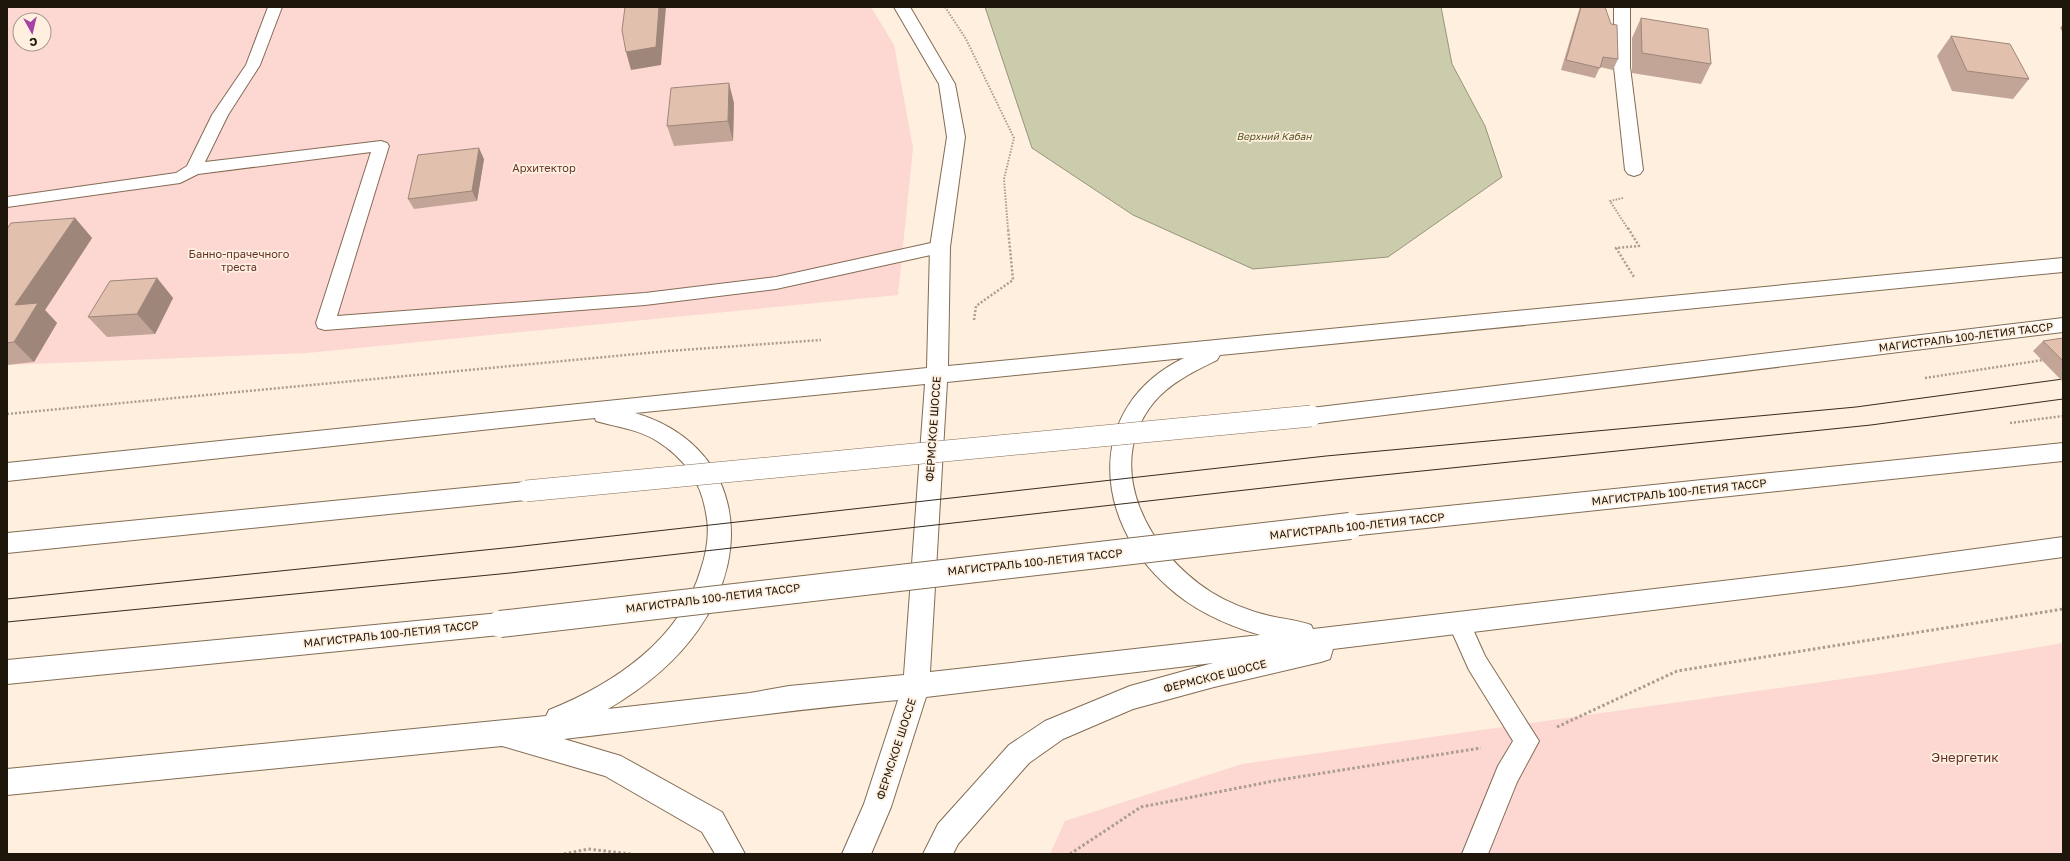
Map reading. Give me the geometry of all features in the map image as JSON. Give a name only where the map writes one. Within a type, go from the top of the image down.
[{"type":"main road","name":"ФЕРМСКОЕ ШОССЕ","points":[[856,854],[877,807],[916,686],[939,338],[940,247],[956,137],[947,84],[902,7]]},
{"type":"main road","points":[[1622,7],[1622,67],[1634,170]]},
{"type":"main road","points":[[7,472],[730,394],[2063,265]]},
{"type":"main road","name":"МАГИСТРАЛЬ 100-ЛЕТИЯ ТАССР","points":[[7,544],[526,491],[1311,416],[2063,325]]},
{"type":"main road","points":[[1254,344],[1224,350],[1195,360],[1170,374],[1149,392],[1133,414],[1123,439],[1119,466],[1122,495],[1132,524],[1150,552],[1174,578],[1204,600],[1240,618],[1278,630],[1318,635],[1357,635]]},
{"type":"main road","points":[[500,734],[543,725],[585,709],[623,687],[656,660],[684,631],[704,599],[716,567],[721,536],[719,507],[710,481],[694,458],[674,440],[648,426],[620,417],[588,413],[554,414]]},
{"type":"main road","name":"МАГИСТРАЛЬ 100-ЛЕТИЯ ТАССР","points":[[7,672],[500,624],[1350,526],[2063,452]]},
{"type":"main road","points":[[7,782],[500,734],[750,705],[789,698],[916,686],[1431,627],[1850,576],[2063,547]]},
{"type":"main road","name":"ФЕРМСКОЕ ШОССЕ","points":[[937,854],[948,834],[1019,754],[1054,730],[1130,698],[1214,675],[1431,627]]},
{"type":"main road","points":[[500,734],[611,765],[712,822],[731,854]]},
{"type":"lane","points":[[194,169],[220,115],[253,65],[275,7]]},
{"type":"lane","points":[[7,202],[180,178],[194,169],[381,146],[325,323],[645,299],[776,283],[940,247]]},
{"type":"lane","points":[[1459,623],[1477,663],[1526,740],[1507,775],[1475,854]]},
{"type":"path","points":[[945,7],[966,39],[1014,138],[1004,179],[1013,280],[976,306],[973,328]]},
{"type":"path","points":[[1634,170],[1630,196],[1610,201],[1639,246],[1616,248],[1635,278]]},
{"type":"path","points":[[7,414],[668,351],[821,340]]},
{"type":"path","points":[[1925,378],[2048,359]]},
{"type":"path","points":[[2002,424],[2063,416]]},
{"type":"path","points":[[1070,854],[1141,807],[1279,780],[1526,740],[1677,671],[2063,609]]},
{"type":"path","points":[[564,854],[588,849],[631,854]]},
{"type":"green space","name":"Архитектор","points":[[7,7],[871,7],[894,45],[913,148],[898,295],[307,353],[7,365]]},
{"type":"green space","name":"Энергетик","points":[[2063,643],[2063,854],[1050,854],[1065,821],[1242,764],[1885,673]]},
{"type":"water","name":"Верхний Кабан","points":[[985,7],[1441,7],[1452,64],[1485,126],[1502,177],[1388,257],[1253,269],[1133,215],[1032,148]]},
{"type":"building","points":[[625,7],[659,7],[656,47],[626,52],[622,30]]},
{"type":"building","points":[[1581,7],[1605,7],[1611,24],[1617,25],[1618,59],[1603,57],[1600,68],[1566,60]]},
{"type":"building","points":[[1641,18],[1708,29],[1711,64],[1642,53]]},
{"type":"building","points":[[1951,36],[2010,44],[2029,79],[1967,71]]},
{"type":"building","points":[[729,83],[728,121],[667,126],[671,88]]},
{"type":"building","points":[[479,148],[472,191],[408,199],[418,155]]},
{"type":"building","points":[[75,218],[15,305],[38,303],[14,342],[7,343],[7,229],[11,223]]},
{"type":"building","points":[[157,278],[137,314],[88,317],[110,281]]},
{"type":"building","points":[[2063,338],[2063,361],[2043,341]]},
{"type":"tram line","points":[[7,599],[514,547],[1326,456],[1856,407],[2063,379]]},
{"type":"tram line","points":[[7,622],[510,573],[1334,480],[1871,425],[2063,399]]},
{"type":"park label","name":"Банно-прачечного треста","points":[[239,260]]}]
